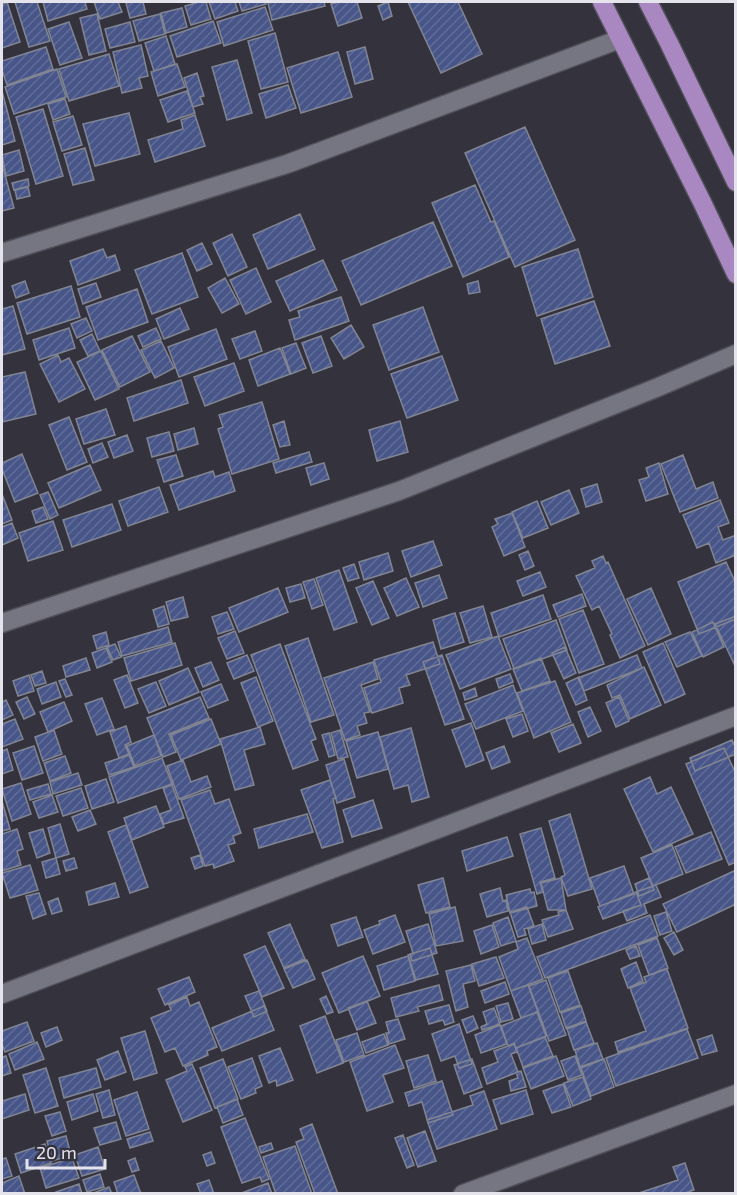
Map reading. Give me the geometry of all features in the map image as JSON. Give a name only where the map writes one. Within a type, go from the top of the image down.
[{"type":"highway","points":[[602,2],[703,204],[735,274]]},
{"type":"highway","points":[[648,2],[735,182]]},
{"type":"street","points":[[2,253],[287,164],[620,39]]},
{"type":"street","points":[[2,623],[399,491],[735,354]]},
{"type":"street","points":[[2,994],[735,716]]},
{"type":"street","points":[[463,1194],[735,1094]]},
{"type":"building","points":[[7,2],[20,42],[2,48],[2,4]]},
{"type":"building","points":[[15,2],[37,2],[50,41],[29,47]]},
{"type":"building","points":[[43,2],[85,2],[87,9],[48,21]]},
{"type":"building","points":[[94,2],[118,2],[122,12],[100,19]]},
{"type":"building","points":[[143,2],[146,14],[130,18],[126,3]]},
{"type":"building","points":[[206,2],[211,19],[191,25],[185,6]]},
{"type":"building","points":[[209,2],[235,2],[238,11],[215,19]]},
{"type":"building","points":[[239,2],[265,2],[266,4],[242,11]]},
{"type":"building","points":[[324,2],[325,6],[272,20],[268,3]]},
{"type":"building","points":[[357,2],[362,18],[338,26],[331,4]]},
{"type":"building","points":[[388,2],[392,16],[383,20],[378,6]]},
{"type":"building","points":[[408,2],[458,2],[482,54],[441,73]]},
{"type":"building","points":[[265,7],[273,30],[224,46],[217,22]]},
{"type":"building","points":[[182,8],[187,27],[166,33],[161,13]]},
{"type":"building","points":[[97,14],[106,51],[89,55],[80,18]]},
{"type":"building","points":[[160,14],[165,34],[139,41],[133,21]]},
{"type":"building","points":[[213,21],[221,43],[177,57],[170,36]]},
{"type":"building","points":[[69,22],[82,58],[60,65],[48,29]]},
{"type":"building","points":[[130,22],[135,42],[110,48],[105,29]]},
{"type":"building","points":[[275,33],[288,82],[261,89],[248,41]]},
{"type":"building","points":[[166,36],[175,64],[154,71],[145,43]]},
{"type":"building","points":[[141,45],[148,76],[139,78],[142,88],[122,93],[113,52]]},
{"type":"building","points":[[46,47],[53,69],[7,85],[2,70],[2,61]]},
{"type":"building","points":[[365,47],[373,79],[355,84],[347,52]]},
{"type":"building","points":[[338,52],[352,97],[301,113],[287,68]]},
{"type":"building","points":[[109,54],[119,86],[69,101],[59,69]]},
{"type":"building","points":[[237,60],[252,113],[227,120],[212,67]]},
{"type":"building","points":[[177,64],[185,87],[158,96],[151,72]]},
{"type":"building","points":[[57,69],[66,97],[14,114],[5,87]]},
{"type":"building","points":[[197,73],[204,96],[200,97],[203,104],[193,107],[184,78]]},
{"type":"building","points":[[288,85],[296,108],[266,118],[259,94]]},
{"type":"building","points":[[2,91],[15,141],[2,145]]},
{"type":"building","points":[[187,91],[195,113],[168,122],[160,100]]},
{"type":"building","points":[[65,99],[70,114],[53,120],[48,104]]},
{"type":"building","points":[[43,109],[63,176],[36,184],[16,117]]},
{"type":"building","points":[[129,113],[140,154],[95,166],[83,124]]},
{"type":"building","points":[[195,115],[205,146],[155,162],[148,140],[183,129],[181,120]]},
{"type":"building","points":[[73,116],[82,145],[62,151],[53,122]]},
{"type":"building","points":[[525,127],[575,240],[515,267],[465,153]]},
{"type":"building","points":[[85,148],[94,180],[73,185],[64,154]]},
{"type":"building","points":[[19,150],[24,171],[6,176],[2,155]]},
{"type":"building","points":[[2,164],[14,208],[2,211]]},
{"type":"building","points":[[28,179],[29,186],[14,190],[12,183]]},
{"type":"building","points":[[475,185],[491,222],[494,221],[509,257],[463,277],[432,203]]},
{"type":"building","points":[[28,187],[30,196],[17,199],[15,190]]},
{"type":"building","points":[[300,214],[315,249],[268,269],[253,235]]},
{"type":"building","points":[[433,222],[452,266],[361,305],[342,261]]},
{"type":"building","points":[[232,234],[247,267],[228,276],[213,243]]},
{"type":"building","points":[[202,243],[212,264],[197,271],[187,250]]},
{"type":"building","points":[[103,249],[107,258],[115,255],[120,270],[78,285],[70,261]]},
{"type":"building","points":[[578,249],[593,297],[537,316],[522,267]]},
{"type":"building","points":[[182,253],[198,297],[152,314],[135,270]]},
{"type":"building","points":[[323,260],[337,290],[290,311],[276,281]]},
{"type":"building","points":[[256,268],[271,302],[246,314],[230,280]]},
{"type":"building","points":[[225,278],[239,304],[222,313],[208,288]]},
{"type":"building","points":[[25,281],[29,293],[16,298],[12,286]]},
{"type":"building","points":[[478,281],[480,292],[469,294],[467,284]]},
{"type":"building","points":[[96,283],[101,297],[83,304],[78,289]]},
{"type":"building","points":[[71,286],[80,317],[27,334],[17,303]]},
{"type":"building","points":[[137,289],[148,322],[98,340],[86,307]]},
{"type":"building","points":[[341,297],[349,321],[295,340],[289,320],[300,317],[298,311]]},
{"type":"building","points":[[594,301],[610,346],[555,364],[541,319]]},
{"type":"building","points":[[13,306],[25,349],[2,355],[2,309]]},
{"type":"building","points":[[423,307],[439,352],[389,370],[373,325]]},
{"type":"building","points":[[180,308],[189,329],[164,339],[156,319]]},
{"type":"building","points":[[86,318],[92,331],[77,338],[71,324]]},
{"type":"building","points":[[351,325],[364,347],[344,359],[331,338]]},
{"type":"building","points":[[69,328],[75,348],[39,360],[33,340]]},
{"type":"building","points":[[156,328],[161,339],[143,347],[138,336]]},
{"type":"building","points":[[216,329],[227,359],[179,377],[168,347]]},
{"type":"building","points":[[255,331],[262,351],[240,359],[232,339]]},
{"type":"building","points":[[92,334],[100,351],[88,356],[80,340]]},
{"type":"building","points":[[132,336],[150,372],[120,387],[102,350]]},
{"type":"building","points":[[321,336],[332,366],[313,373],[302,343]]},
{"type":"building","points":[[161,341],[174,368],[155,378],[141,350]]},
{"type":"building","points":[[296,343],[306,368],[291,374],[282,348]]},
{"type":"building","points":[[280,348],[290,374],[258,386],[249,360]]},
{"type":"building","points":[[101,351],[119,389],[95,400],[77,362]]},
{"type":"building","points":[[58,355],[61,362],[69,358],[85,389],[59,402],[40,364]]},
{"type":"building","points":[[442,356],[458,400],[407,418],[391,374]]},
{"type":"building","points":[[234,363],[244,391],[205,406],[194,377]]},
{"type":"building","points":[[25,372],[36,414],[2,422],[2,377]]},
{"type":"building","points":[[181,380],[188,403],[134,421],[127,398]]},
{"type":"building","points":[[262,402],[279,459],[232,474],[218,429],[223,427],[219,415]]},
{"type":"building","points":[[106,409],[115,435],[84,444],[76,419]]},
{"type":"building","points":[[69,417],[87,462],[67,470],[49,425]]},
{"type":"building","points":[[284,421],[290,445],[280,447],[273,425]]},
{"type":"building","points":[[400,421],[408,452],[377,461],[369,430]]},
{"type":"building","points":[[194,428],[198,444],[178,450],[174,434]]},
{"type":"building","points":[[169,432],[174,451],[152,457],[147,438]]},
{"type":"building","points":[[127,435],[133,451],[114,458],[108,442]]},
{"type":"building","points":[[102,443],[108,457],[93,463],[88,449]]},
{"type":"building","points":[[309,452],[312,462],[276,473],[273,463]]},
{"type":"building","points":[[22,454],[38,493],[15,502],[2,469],[2,463]]},
{"type":"building","points":[[176,455],[183,476],[164,482],[157,460]]},
{"type":"building","points":[[683,455],[696,489],[713,482],[718,498],[680,512],[661,464]]},
{"type":"building","points":[[324,463],[329,479],[311,485],[306,468]]},
{"type":"building","points":[[659,463],[668,494],[646,501],[639,480],[649,477],[646,468]]},
{"type":"building","points":[[90,465],[101,490],[59,508],[48,483]]},
{"type":"building","points":[[213,471],[215,477],[229,472],[235,491],[179,510],[170,485]]},
{"type":"building","points":[[597,484],[602,502],[586,507],[581,489]]},
{"type":"building","points":[[159,487],[168,512],[128,526],[119,501]]},
{"type":"building","points":[[569,490],[579,513],[551,525],[541,502]]},
{"type":"building","points":[[48,492],[58,515],[50,519],[40,495]]},
{"type":"building","points":[[2,494],[12,520],[2,524]]},
{"type":"building","points":[[720,500],[729,523],[718,527],[723,540],[736,535],[736,555],[716,563],[709,543],[697,548],[683,515]]},
{"type":"building","points":[[537,501],[548,528],[523,538],[512,512]]},
{"type":"building","points":[[112,504],[121,530],[72,547],[63,520]]},
{"type":"building","points":[[43,507],[48,519],[36,523],[32,511]]},
{"type":"building","points":[[512,513],[525,547],[504,556],[492,527],[498,524],[495,519]]},
{"type":"building","points":[[53,521],[63,550],[28,561],[19,533]]},
{"type":"building","points":[[12,523],[18,538],[2,545],[2,527]]},
{"type":"building","points":[[433,541],[442,565],[411,577],[402,551]]},
{"type":"building","points":[[528,551],[534,566],[525,570],[519,555]]},
{"type":"building","points":[[388,553],[393,571],[364,580],[359,562]]},
{"type":"building","points":[[603,556],[606,563],[608,562],[645,646],[620,658],[599,606],[592,610],[576,576],[595,568],[592,561]]},
{"type":"building","points":[[726,562],[736,584],[736,619],[699,634],[678,582]]},
{"type":"building","points":[[354,564],[359,578],[348,581],[343,568]]},
{"type":"building","points":[[339,570],[357,622],[334,630],[316,578]]},
{"type":"building","points":[[540,572],[546,587],[523,596],[517,581]]},
{"type":"building","points":[[439,575],[447,598],[423,607],[415,583]]},
{"type":"building","points":[[406,578],[419,607],[397,616],[384,588]]},
{"type":"building","points":[[314,579],[323,605],[312,609],[303,582]]},
{"type":"building","points":[[373,581],[389,618],[372,625],[356,588]]},
{"type":"building","points":[[301,584],[305,598],[290,602],[286,588]]},
{"type":"building","points":[[278,588],[288,612],[239,632],[229,608]]},
{"type":"building","points":[[651,588],[671,634],[648,645],[627,599]]},
{"type":"building","points":[[582,594],[586,606],[558,617],[553,605]]},
{"type":"building","points":[[543,595],[551,619],[499,637],[491,613]]},
{"type":"building","points":[[183,597],[188,617],[171,621],[166,602]]},
{"type":"building","points":[[164,606],[169,624],[158,627],[153,610]]},
{"type":"building","points":[[483,606],[492,637],[470,643],[460,613]]},
{"type":"building","points":[[583,610],[604,664],[579,673],[559,619]]},
{"type":"building","points":[[227,612],[234,629],[218,634],[212,617]]},
{"type":"building","points":[[455,613],[464,642],[441,649],[433,620]]},
{"type":"building","points":[[736,616],[736,668],[715,624]]},
{"type":"building","points":[[556,620],[567,650],[514,669],[503,639]]},
{"type":"building","points":[[713,622],[724,647],[703,657],[692,632]]},
{"type":"building","points":[[168,627],[172,642],[122,656],[118,642]]},
{"type":"building","points":[[235,631],[244,653],[227,659],[218,638]]},
{"type":"building","points":[[106,632],[109,645],[97,649],[93,636]]},
{"type":"building","points":[[690,632],[702,656],[677,667],[665,642]]},
{"type":"building","points":[[498,636],[511,669],[460,689],[446,655]]},
{"type":"building","points":[[308,638],[334,715],[311,722],[285,646]]},
{"type":"building","points":[[433,642],[440,664],[406,675],[410,685],[399,688],[403,703],[372,713],[364,688],[381,682],[374,660]]},
{"type":"building","points":[[175,643],[182,665],[131,681],[124,658]]},
{"type":"building","points":[[663,643],[685,694],[665,703],[643,652]]},
{"type":"building","points":[[115,644],[121,657],[113,660],[107,647]]},
{"type":"building","points":[[280,644],[316,739],[311,741],[318,760],[293,769],[251,655]]},
{"type":"building","points":[[565,647],[576,673],[564,679],[552,653]]},
{"type":"building","points":[[106,648],[112,662],[97,668],[92,653]]},
{"type":"building","points":[[247,655],[254,671],[234,679],[227,663]]},
{"type":"building","points":[[442,655],[464,719],[445,725],[423,662]]},
{"type":"building","points":[[637,655],[642,668],[584,691],[578,678]]},
{"type":"building","points":[[86,658],[90,670],[66,677],[63,666]]},
{"type":"building","points":[[541,658],[550,681],[522,691],[513,669]]},
{"type":"building","points":[[211,662],[219,680],[203,687],[195,668]]},
{"type":"building","points":[[373,662],[378,679],[361,685],[370,712],[364,713],[367,723],[357,726],[360,735],[345,740],[324,678]]},
{"type":"building","points":[[644,667],[661,705],[630,719],[620,695],[612,698],[607,685]]},
{"type":"building","points":[[188,668],[199,692],[169,705],[159,681]]},
{"type":"building","points":[[42,671],[46,683],[35,686],[31,675]]},
{"type":"building","points":[[510,674],[513,682],[499,688],[496,679]]},
{"type":"building","points":[[29,675],[34,691],[18,696],[13,681]]},
{"type":"building","points":[[127,675],[138,703],[125,708],[114,680]]},
{"type":"building","points":[[256,677],[273,721],[258,727],[241,683]]},
{"type":"building","points":[[579,677],[587,700],[576,705],[566,683]]},
{"type":"building","points":[[65,679],[72,695],[66,697],[59,681]]},
{"type":"building","points":[[555,681],[571,722],[534,738],[517,693]]},
{"type":"building","points":[[56,682],[61,697],[42,704],[37,689]]},
{"type":"building","points":[[156,682],[166,706],[149,713],[138,689]]},
{"type":"building","points":[[221,684],[228,700],[208,708],[201,692]]},
{"type":"building","points":[[513,685],[523,711],[476,729],[465,704]]},
{"type":"building","points":[[475,688],[477,696],[465,700],[463,693]]},
{"type":"building","points":[[27,697],[35,714],[24,719],[16,702]]},
{"type":"building","points":[[200,697],[209,718],[169,734],[176,752],[163,757],[147,718]]},
{"type":"building","points":[[619,697],[629,721],[616,727],[606,703]]},
{"type":"building","points":[[102,698],[114,729],[97,735],[85,704]]},
{"type":"building","points":[[6,700],[13,715],[2,720],[2,702]]},
{"type":"building","points":[[64,702],[72,721],[48,732],[40,712]]},
{"type":"building","points":[[590,707],[601,731],[588,737],[578,712]]},
{"type":"building","points":[[522,714],[528,731],[513,737],[506,719]]},
{"type":"building","points":[[15,719],[23,739],[2,747],[2,724]]},
{"type":"building","points":[[211,719],[221,744],[181,760],[171,735]]},
{"type":"building","points":[[471,723],[484,760],[466,767],[452,730]]},
{"type":"building","points":[[573,724],[581,743],[559,752],[551,733]]},
{"type":"building","points":[[126,726],[131,742],[125,745],[129,754],[119,758],[110,732]]},
{"type":"building","points":[[260,727],[265,744],[244,750],[254,785],[235,790],[220,739]]},
{"type":"building","points":[[411,728],[429,797],[412,802],[408,785],[394,789],[380,737]]},
{"type":"building","points":[[54,730],[62,754],[43,761],[35,737]]},
{"type":"building","points":[[340,730],[348,757],[338,759],[331,733]]},
{"type":"building","points":[[378,732],[388,769],[357,778],[346,741]]},
{"type":"building","points":[[329,733],[335,755],[329,757],[322,735]]},
{"type":"building","points":[[154,735],[161,756],[135,766],[127,746]]},
{"type":"building","points":[[732,740],[736,754],[695,771],[690,758]]},
{"type":"building","points":[[34,746],[43,773],[22,780],[13,753]]},
{"type":"building","points":[[504,746],[510,762],[492,769],[486,753]]},
{"type":"building","points":[[724,748],[736,774],[736,862],[729,865],[686,764]]},
{"type":"building","points":[[7,749],[13,770],[2,774],[2,751]]},
{"type":"building","points":[[129,755],[134,767],[109,775],[105,763]]},
{"type":"building","points":[[65,756],[71,773],[50,781],[44,763]]},
{"type":"building","points":[[162,758],[172,784],[118,803],[109,777]]},
{"type":"building","points":[[344,759],[355,797],[337,803],[326,765]]},
{"type":"building","points":[[183,760],[191,782],[207,776],[211,787],[179,799],[167,766]]},
{"type":"building","points":[[78,773],[82,785],[53,794],[50,782]]},
{"type":"building","points":[[650,777],[657,794],[671,787],[693,834],[653,852],[624,789]]},
{"type":"building","points":[[106,779],[114,802],[92,809],[85,786]]},
{"type":"building","points":[[330,780],[336,798],[333,799],[343,842],[322,848],[301,790]]},
{"type":"building","points":[[21,783],[31,814],[12,821],[2,789]]},
{"type":"building","points":[[48,784],[51,794],[30,800],[27,790]]},
{"type":"building","points":[[172,785],[184,818],[164,824],[160,814],[171,810],[163,788]]},
{"type":"building","points":[[81,788],[88,808],[63,816],[56,796]]},
{"type":"building","points":[[210,790],[215,804],[229,799],[241,833],[233,836],[235,843],[228,845],[234,861],[214,868],[213,864],[205,866],[181,800]]},
{"type":"building","points":[[52,795],[58,812],[39,818],[33,802]]},
{"type":"building","points":[[373,800],[382,828],[352,837],[343,810]]},
{"type":"building","points":[[2,801],[10,829],[2,831]]},
{"type":"building","points":[[156,806],[164,827],[132,840],[124,818]]},
{"type":"building","points":[[90,810],[96,824],[78,831],[72,817]]},
{"type":"building","points":[[307,814],[313,832],[259,848],[254,829]]},
{"type":"building","points":[[570,814],[592,889],[568,896],[561,877],[565,875],[549,821]]},
{"type":"building","points":[[60,824],[69,854],[56,858],[48,828]]},
{"type":"building","points":[[126,825],[148,887],[130,893],[108,832]]},
{"type":"building","points":[[541,828],[555,878],[540,882],[543,892],[537,894],[520,834]]},
{"type":"building","points":[[17,829],[23,849],[17,851],[21,865],[2,871],[2,834]]},
{"type":"building","points":[[43,829],[50,853],[37,858],[29,833]]},
{"type":"building","points":[[711,832],[722,859],[686,873],[675,847]]},
{"type":"building","points":[[507,837],[513,856],[467,871],[462,851]]},
{"type":"building","points":[[672,845],[683,874],[653,886],[641,858]]},
{"type":"building","points":[[200,855],[203,866],[195,869],[191,858]]},
{"type":"building","points":[[56,858],[60,874],[46,878],[42,862]]},
{"type":"building","points":[[74,858],[77,868],[66,871],[63,861]]},
{"type":"building","points":[[30,865],[38,890],[10,898],[2,873]]},
{"type":"building","points":[[624,866],[634,894],[600,906],[590,878]]},
{"type":"building","points":[[736,870],[736,904],[677,932],[663,904]]},
{"type":"building","points":[[443,878],[450,907],[426,913],[418,885]]},
{"type":"building","points":[[561,878],[566,910],[548,910],[541,883]]},
{"type":"building","points":[[649,878],[654,890],[639,896],[635,884]]},
{"type":"building","points":[[115,883],[119,897],[89,905],[86,892]]},
{"type":"building","points":[[656,885],[661,897],[644,904],[647,913],[627,921],[623,911],[641,905],[636,892]]},
{"type":"building","points":[[500,888],[508,911],[487,917],[480,894]]},
{"type":"building","points":[[530,889],[531,893],[534,892],[537,906],[510,913],[506,895]]},
{"type":"building","points":[[636,892],[641,905],[603,919],[598,907]]},
{"type":"building","points":[[39,893],[46,914],[33,919],[26,896]]},
{"type":"building","points":[[58,898],[62,911],[52,914],[48,902]]},
{"type":"building","points":[[455,907],[463,941],[436,946],[429,914]]},
{"type":"building","points":[[527,907],[534,926],[524,929],[526,935],[518,937],[510,912]]},
{"type":"building","points":[[566,910],[573,929],[548,937],[542,920],[559,915],[558,912]]},
{"type":"building","points":[[666,912],[672,931],[660,935],[654,916]]},
{"type":"building","points":[[395,915],[405,942],[373,954],[364,930]]},
{"type":"building","points":[[650,915],[658,936],[545,978],[537,957]]},
{"type":"building","points":[[356,917],[363,937],[338,946],[331,925]]},
{"type":"building","points":[[508,917],[516,941],[501,946],[493,923]]},
{"type":"building","points":[[290,924],[305,959],[284,968],[268,933]]},
{"type":"building","points":[[428,924],[437,953],[412,961],[410,954],[413,953],[406,931]]},
{"type":"building","points":[[542,924],[546,940],[532,944],[528,929]]},
{"type":"building","points":[[492,925],[499,947],[481,954],[474,931]]},
{"type":"building","points":[[674,932],[683,950],[674,955],[664,938]]},
{"type":"building","points":[[527,938],[543,979],[511,991],[499,957],[518,949],[516,942]]},
{"type":"building","points":[[657,938],[668,968],[649,975],[638,945]]},
{"type":"building","points":[[265,946],[284,988],[262,997],[244,955]]},
{"type":"building","points":[[636,946],[640,956],[630,959],[626,950]]},
{"type":"building","points":[[430,948],[438,974],[416,980],[408,955]]},
{"type":"building","points":[[363,956],[380,996],[339,1013],[322,973]]},
{"type":"building","points":[[408,956],[415,981],[384,990],[377,966]]},
{"type":"building","points":[[496,957],[504,978],[479,986],[472,964]]},
{"type":"building","points":[[307,960],[315,979],[293,988],[284,969]]},
{"type":"building","points":[[636,962],[643,981],[628,988],[621,969]]},
{"type":"building","points":[[471,965],[475,981],[463,984],[468,1007],[456,1011],[446,971]]},
{"type":"building","points":[[667,969],[688,1028],[618,1052],[615,1042],[646,1031],[630,988],[646,982],[644,977]]},
{"type":"building","points":[[568,971],[580,1005],[560,1012],[548,978]]},
{"type":"building","points":[[189,977],[195,992],[165,1005],[158,989]]},
{"type":"building","points":[[546,980],[566,1035],[549,1041],[529,986]]},
{"type":"building","points":[[505,982],[509,994],[485,1003],[481,991]]},
{"type":"building","points":[[439,985],[443,1000],[417,1007],[419,1011],[396,1017],[391,998]]},
{"type":"building","points":[[528,985],[538,1012],[521,1018],[511,991]]},
{"type":"building","points":[[259,991],[267,1011],[254,1017],[245,996]]},
{"type":"building","points":[[326,996],[333,1012],[327,1014],[320,999]]},
{"type":"building","points":[[187,997],[190,1006],[199,1002],[217,1047],[207,1051],[208,1055],[183,1066],[175,1048],[165,1052],[151,1018],[171,1010],[169,1005]]},
{"type":"building","points":[[367,1001],[376,1023],[357,1030],[348,1008]]},
{"type":"building","points":[[508,1003],[513,1019],[501,1022],[496,1006]]},
{"type":"building","points":[[449,1005],[454,1022],[445,1025],[443,1020],[429,1024],[425,1011]]},
{"type":"building","points":[[264,1006],[274,1030],[222,1051],[212,1028]]},
{"type":"building","points":[[581,1006],[586,1021],[566,1028],[561,1013]]},
{"type":"building","points":[[494,1008],[500,1024],[482,1030],[481,1027],[487,1024],[483,1012]]},
{"type":"building","points":[[537,1012],[546,1036],[516,1048],[514,1043],[508,1046],[501,1026]]},
{"type":"building","points":[[325,1016],[343,1063],[317,1073],[300,1026]]},
{"type":"building","points":[[473,1016],[478,1028],[467,1033],[462,1020]]},
{"type":"building","points":[[398,1019],[405,1039],[389,1044],[386,1022]]},
{"type":"building","points":[[27,1022],[34,1041],[5,1052],[2,1044],[2,1031]]},
{"type":"building","points":[[586,1022],[594,1043],[574,1050],[567,1029]]},
{"type":"building","points":[[459,1024],[472,1064],[459,1068],[455,1056],[441,1061],[432,1034]]},
{"type":"building","points":[[500,1025],[507,1044],[481,1053],[475,1035]]},
{"type":"building","points":[[57,1027],[62,1040],[46,1047],[41,1033]]},
{"type":"building","points":[[687,1029],[698,1058],[616,1086],[606,1058]]},
{"type":"building","points":[[145,1031],[157,1073],[134,1080],[121,1038]]},
{"type":"building","points":[[357,1033],[364,1055],[344,1062],[336,1040]]},
{"type":"building","points":[[384,1034],[388,1045],[366,1053],[362,1042]]},
{"type":"building","points":[[712,1035],[717,1051],[702,1055],[697,1040]]},
{"type":"building","points":[[545,1037],[553,1056],[523,1067],[516,1048]]},
{"type":"building","points":[[37,1042],[44,1059],[15,1070],[9,1054]]},
{"type":"building","points":[[597,1043],[603,1059],[580,1067],[575,1050]]},
{"type":"building","points":[[514,1044],[517,1052],[511,1054],[518,1072],[487,1084],[482,1068],[498,1062],[494,1051]]},
{"type":"building","points":[[395,1045],[404,1068],[383,1075],[393,1102],[367,1111],[350,1062]]},
{"type":"building","points":[[280,1048],[293,1080],[277,1086],[276,1080],[269,1083],[259,1056]]},
{"type":"building","points":[[118,1051],[126,1072],[105,1080],[97,1060]]},
{"type":"building","points":[[428,1055],[436,1081],[414,1088],[406,1061]]},
{"type":"building","points":[[6,1056],[11,1073],[2,1076],[2,1057]]},
{"type":"building","points":[[556,1056],[564,1076],[531,1089],[523,1068]]},
{"type":"building","points":[[575,1056],[582,1075],[568,1080],[561,1061]]},
{"type":"building","points":[[252,1058],[262,1086],[255,1089],[256,1093],[241,1099],[228,1067]]},
{"type":"building","points":[[223,1059],[238,1099],[215,1108],[200,1068]]},
{"type":"building","points":[[472,1059],[482,1087],[464,1094],[454,1065]]},
{"type":"building","points":[[604,1059],[614,1087],[591,1096],[581,1068]]},
{"type":"building","points":[[192,1064],[212,1110],[183,1122],[166,1080],[187,1071],[185,1067]]},
{"type":"building","points":[[46,1068],[58,1106],[35,1113],[23,1075]]},
{"type":"building","points":[[96,1068],[101,1087],[64,1098],[59,1078]]},
{"type":"building","points":[[521,1071],[526,1087],[511,1091],[509,1081],[518,1078],[516,1072]]},
{"type":"building","points":[[583,1077],[591,1099],[573,1106],[564,1083]]},
{"type":"building","points":[[442,1081],[453,1115],[428,1123],[422,1102],[409,1106],[405,1093]]},
{"type":"building","points":[[563,1084],[571,1107],[552,1113],[543,1091]]},
{"type":"building","points":[[109,1090],[115,1115],[103,1118],[96,1094]]},
{"type":"building","points":[[526,1090],[533,1114],[501,1124],[493,1100]]},
{"type":"building","points":[[484,1091],[497,1129],[437,1149],[427,1120],[473,1105],[470,1096]]},
{"type":"building","points":[[137,1092],[149,1129],[126,1136],[114,1100]]},
{"type":"building","points":[[25,1094],[29,1110],[2,1119],[2,1101]]},
{"type":"building","points":[[93,1094],[98,1111],[72,1120],[67,1102]]},
{"type":"building","points":[[237,1099],[243,1115],[223,1123],[217,1107]]},
{"type":"building","points":[[60,1112],[66,1131],[52,1136],[45,1116]]},
{"type":"building","points":[[245,1118],[269,1179],[262,1182],[260,1177],[242,1183],[221,1127]]},
{"type":"building","points":[[116,1122],[121,1139],[100,1145],[94,1128]]},
{"type":"building","points":[[312,1124],[338,1194],[315,1194],[296,1142],[304,1139],[300,1129]]},
{"type":"building","points":[[425,1131],[436,1161],[418,1167],[407,1138]]},
{"type":"building","points":[[150,1132],[153,1141],[130,1148],[127,1139]]},
{"type":"building","points":[[403,1135],[414,1165],[407,1168],[395,1138]]},
{"type":"building","points":[[66,1136],[71,1155],[52,1161],[47,1141]]},
{"type":"building","points":[[271,1143],[273,1149],[261,1153],[259,1147]]},
{"type":"building","points":[[45,1144],[51,1163],[21,1173],[15,1154]]},
{"type":"building","points":[[295,1146],[312,1194],[276,1194],[263,1157]]},
{"type":"building","points":[[98,1147],[105,1169],[82,1176],[75,1155]]},
{"type":"building","points":[[211,1152],[215,1163],[207,1166],[203,1155]]},
{"type":"building","points":[[6,1158],[12,1176],[2,1179],[2,1159]]},
{"type":"building","points":[[72,1158],[79,1178],[46,1188],[40,1168]]},
{"type":"building","points":[[135,1158],[139,1170],[132,1172],[128,1161]]},
{"type":"building","points":[[685,1163],[694,1190],[682,1194],[636,1194],[678,1180],[673,1167]]},
{"type":"building","points":[[100,1174],[104,1187],[87,1192],[83,1180]]},
{"type":"building","points":[[134,1175],[141,1194],[118,1194],[114,1182]]},
{"type":"building","points":[[19,1176],[25,1194],[2,1194],[2,1183]]},
{"type":"building","points":[[209,1180],[214,1194],[201,1194],[197,1184]]},
{"type":"building","points":[[268,1183],[272,1194],[239,1194]]},
{"type":"building","points":[[79,1184],[82,1194],[57,1194],[56,1192]]},
{"type":"building","points":[[109,1187],[112,1194],[91,1194]]}]
